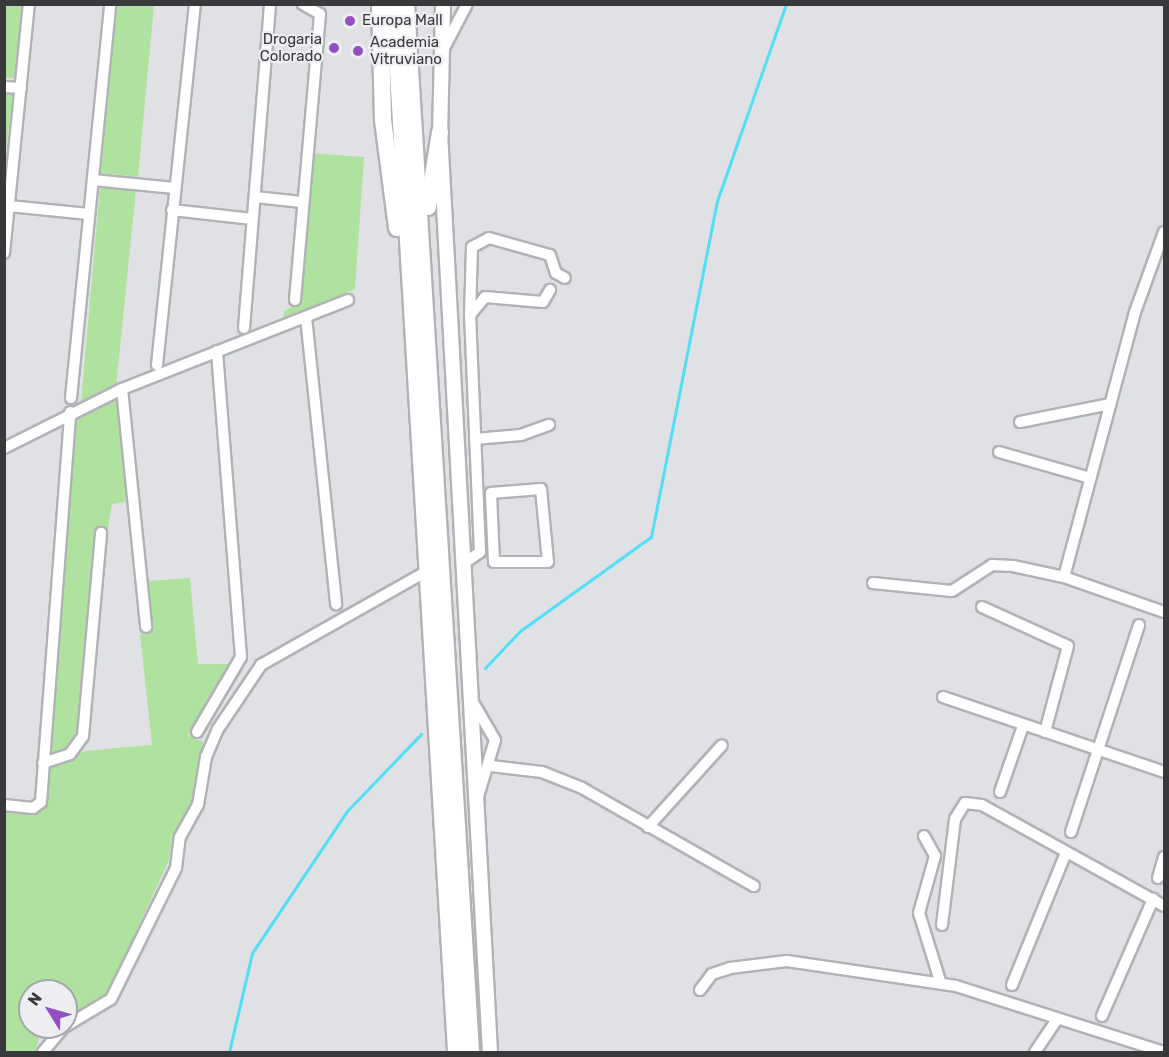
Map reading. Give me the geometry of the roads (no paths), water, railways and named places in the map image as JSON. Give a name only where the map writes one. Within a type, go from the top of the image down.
[{"type":"main road","points":[[380,4],[383,120],[413,349]]},
{"type":"main road","points":[[394,4],[456,1053]]},
{"type":"main road","points":[[406,4],[424,235],[471,1053]]},
{"type":"main road","points":[[424,235],[440,132]]},
{"type":"street","points":[[4,253],[9,206],[9,164],[21,88],[29,4]]},
{"type":"street","points":[[157,365],[195,4]]},
{"type":"street","points":[[244,328],[270,4]]},
{"type":"street","points":[[295,300],[320,14],[318,8],[303,4]]},
{"type":"street","points":[[443,4],[440,132],[490,1053]]},
{"type":"street","points":[[441,55],[466,4]]},
{"type":"street","points":[[71,398],[108,6]]},
{"type":"street","points":[[4,87],[21,88]]},
{"type":"street","points":[[93,180],[175,188]]},
{"type":"street","points":[[255,197],[302,202]]},
{"type":"street","points":[[9,206],[89,214]]},
{"type":"street","points":[[172,210],[252,219]]},
{"type":"street","points":[[1064,577],[1144,283],[1164,232]]},
{"type":"street","points":[[463,564],[477,558],[479,530],[470,315],[471,255],[482,239],[550,255],[556,273],[565,278]]},
{"type":"street","points":[[470,315],[485,297],[540,302],[550,290]]},
{"type":"street","points":[[4,447],[70,412],[122,389],[348,300]]},
{"type":"street","points":[[306,317],[336,604]]},
{"type":"street","points":[[197,732],[241,657],[217,351]]},
{"type":"street","points":[[122,389],[146,627]]},
{"type":"street","points":[[1020,422],[1110,404]]},
{"type":"street","points":[[4,805],[37,806],[43,763],[70,412]]},
{"type":"street","points":[[475,439],[521,435],[549,425]]},
{"type":"street","points":[[999,452],[1090,478]]},
{"type":"street","points":[[541,489],[548,562],[494,562],[490,529],[491,493],[541,489]]},
{"type":"street","points":[[479,530],[490,529]]},
{"type":"street","points":[[43,763],[70,754],[83,736],[101,533]]},
{"type":"street","points":[[873,583],[952,591],[992,565],[1064,577],[1164,612]]},
{"type":"street","points":[[78,1019],[111,999],[176,868],[180,837],[198,805],[206,757],[218,729],[261,664],[426,571]]},
{"type":"street","points":[[982,607],[1068,646],[1045,732]]},
{"type":"street","points":[[1071,832],[1139,625]]},
{"type":"street","points":[[470,697],[493,730],[491,766],[477,800]]},
{"type":"street","points":[[943,697],[1164,772]]},
{"type":"street","points":[[1000,792],[1023,726]]},
{"type":"street","points":[[648,828],[722,745]]},
{"type":"street","points":[[491,766],[560,778],[754,886]]},
{"type":"street","points":[[942,925],[955,819],[965,802],[982,806],[1164,906]]},
{"type":"street","points":[[924,836],[935,856],[919,913],[941,984]]},
{"type":"street","points":[[1012,985],[1066,853]]},
{"type":"street","points":[[1158,878],[1164,858]]},
{"type":"street","points":[[1102,1016],[1153,899]]},
{"type":"street","points":[[700,990],[712,974],[730,968],[787,961],[941,984],[1164,1053]]},
{"type":"street","points":[[1035,1053],[1057,1019]]},
{"type":"street","points":[[43,1053],[55,1039]]},
{"type":"waterway","points":[[485,668],[520,631],[651,537],[717,201],[786,4]]},
{"type":"waterway","points":[[229,1052],[252,953],[347,811],[421,734]]},
{"type":"place","name":"Europa Mall","points":[[350,21]]},
{"type":"place","name":"Drogaria Colorado","points":[[334,48]]},
{"type":"place","name":"Academia Vitruviano","points":[[358,51]]}]
